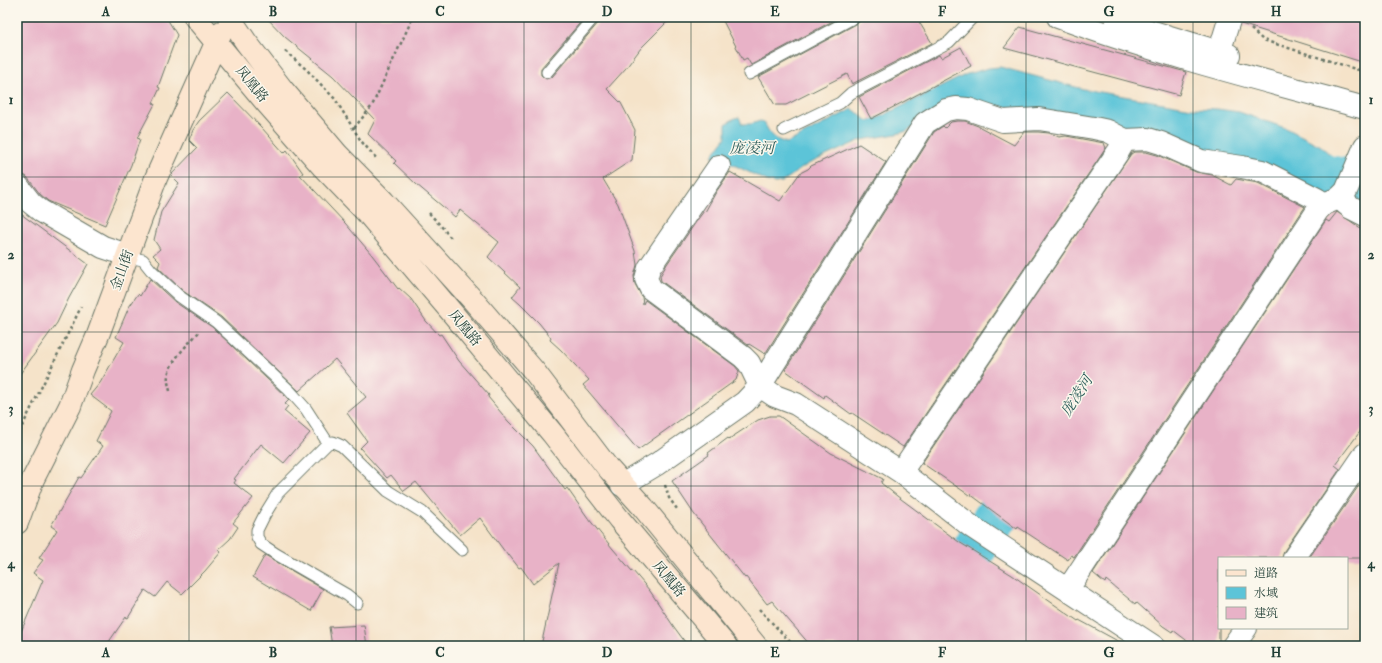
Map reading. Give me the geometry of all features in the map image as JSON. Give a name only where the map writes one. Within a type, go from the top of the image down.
[{"type":"main road","name":"金山街","points":[[17,523],[34,479],[70,406],[123,254],[206,26],[228,17]]},
{"type":"main road","name":"凤凰路","points":[[228,17],[282,89],[338,155],[384,202],[472,300],[528,366],[607,467],[643,507],[756,646]]},
{"type":"main road","name":"凤凰路","points":[[206,26],[322,167],[369,215],[454,315],[552,433],[618,519],[726,646]]},
{"type":"main road","name":"金山街","points":[[17,498],[25,475],[61,403],[102,296],[123,254]]},
{"type":"street","points":[[1058,17],[1181,58],[1365,108]]},
{"type":"street","points":[[1103,17],[1219,53],[1365,94]]},
{"type":"street","points":[[1219,53],[1230,17]]},
{"type":"street","points":[[622,485],[657,464],[744,402],[760,386],[914,139],[925,123],[934,116],[946,110],[956,108],[968,109],[1004,121],[1039,119],[1108,131],[1124,140],[1148,140],[1161,143],[1201,161],[1242,166],[1262,171],[1312,196],[1336,198],[1365,215]]},
{"type":"street","points":[[901,472],[1118,152],[1124,140]]},
{"type":"street","points":[[1068,590],[1318,210],[1336,198],[1362,153]]},
{"type":"street","points":[[719,166],[649,268],[646,279],[651,289],[743,357],[749,363],[760,386],[774,396],[796,404],[901,472],[972,527],[1153,646]]},
{"type":"street","points":[[17,185],[41,212],[102,247],[123,254]]},
{"type":"street","points":[[1295,557],[1365,454]]},
{"type":"street","points":[[1233,646],[1245,629]]},
{"type":"lane","points":[[547,72],[594,17]]},
{"type":"lane","points":[[749,74],[855,17]]},
{"type":"lane","points":[[784,130],[840,103],[851,93],[949,42],[973,17]]},
{"type":"lane","points":[[123,254],[143,260],[179,296],[216,322],[289,390],[306,409],[328,443]]},
{"type":"lane","points":[[357,603],[347,595],[276,554],[261,544],[257,537],[257,530],[278,494],[328,443],[333,442],[342,446],[388,491],[422,512],[462,550]]},
{"type":"path","points":[[354,128],[372,106],[413,17]]},
{"type":"path","points":[[1250,24],[1250,29],[1263,40],[1365,72]]},
{"type":"path","points":[[280,47],[308,70],[335,99],[361,141],[379,161]]},
{"type":"path","points":[[426,211],[455,243]]},
{"type":"path","points":[[17,437],[82,305]]},
{"type":"path","points":[[170,391],[168,376],[172,364],[201,330],[207,316]]},
{"type":"path","points":[[664,483],[669,498],[678,510]]},
{"type":"path","points":[[754,604],[794,646]]},
{"type":"water","name":"庞凌河","points":[[1000,67],[1083,89],[1192,108],[1239,112],[1288,129],[1321,146],[1339,163],[1331,187],[1321,189],[1230,156],[1194,147],[1000,106],[966,101],[907,131],[861,140],[808,164],[782,182],[775,183],[767,181],[712,156],[726,137],[726,124],[739,117],[742,124],[751,124],[760,121],[764,122],[772,136],[787,143],[852,109],[869,121],[967,74],[989,68]]},
{"type":"building","points":[[17,17],[166,17],[177,35],[158,87],[160,88],[153,103],[155,104],[137,138],[140,139],[131,165],[105,225],[48,201],[40,194],[27,177],[17,173]]},
{"type":"building","points":[[266,17],[585,17],[541,68],[541,75],[546,79],[552,77],[599,22],[601,17],[672,17],[641,48],[626,68],[607,89],[621,103],[635,130],[632,160],[603,179],[618,204],[635,251],[637,265],[634,276],[635,284],[642,297],[643,304],[645,300],[735,366],[739,371],[736,380],[638,450],[583,385],[589,380],[550,340],[551,338],[539,323],[512,297],[520,287],[488,257],[499,242],[460,210],[455,217],[394,163],[396,161],[368,134],[375,120],[333,76],[285,37]]},
{"type":"building","points":[[721,17],[840,17],[751,65],[747,58],[743,60]]},
{"type":"building","points":[[862,17],[916,17],[932,43],[852,84],[847,74],[786,105],[775,105],[758,77],[858,23]]},
{"type":"building","points":[[1242,17],[1365,17],[1365,63],[1241,24]]},
{"type":"building","points":[[1020,27],[1186,72],[1179,95],[1004,48]]},
{"type":"building","points":[[961,47],[971,66],[871,119],[859,97],[939,55],[941,58]]},
{"type":"building","points":[[228,93],[284,153],[287,150],[303,173],[300,175],[345,223],[398,289],[399,288],[411,299],[426,321],[439,335],[441,334],[459,361],[489,395],[488,397],[508,421],[533,446],[565,490],[567,488],[588,518],[650,591],[688,646],[541,646],[559,563],[533,584],[521,567],[519,568],[509,555],[508,556],[480,518],[460,535],[416,482],[404,491],[391,475],[387,478],[360,448],[367,441],[347,413],[366,397],[335,359],[299,391],[221,317],[183,291],[158,267],[160,262],[153,255],[160,249],[154,240],[161,212],[179,183],[171,175],[197,148],[189,140],[199,121]]},
{"type":"building","points":[[965,121],[978,126],[1014,145],[1024,132],[1038,132],[1049,133],[1059,137],[1066,136],[1104,143],[1106,148],[903,447],[852,413],[851,414],[825,395],[824,398],[785,370],[934,132],[943,126],[945,128],[951,122]]},
{"type":"building","points":[[859,144],[886,162],[765,354],[749,344],[748,345],[661,281],[660,276],[667,264],[698,219],[704,211],[705,212],[716,192],[730,172],[780,201],[800,173],[811,166]]},
{"type":"building","points":[[1134,152],[1146,152],[1157,155],[1196,172],[1212,175],[1231,185],[1236,179],[1258,183],[1305,207],[1074,557],[1071,555],[1068,560],[1018,527],[1017,529],[970,494],[969,495],[922,463],[1131,154]]},
{"type":"building","points":[[17,211],[88,264],[57,323],[17,378]]},
{"type":"building","points":[[1337,212],[1365,231],[1365,425],[1335,465],[1340,469],[1284,551],[1282,557],[1218,557],[1219,646],[1194,646],[1173,630],[1172,632],[1163,626],[1136,602],[1135,604],[1106,580],[1105,583],[1093,573],[1326,220],[1329,222]]},
{"type":"building","points":[[150,279],[175,302],[212,327],[284,395],[289,400],[285,404],[288,406],[284,411],[310,433],[284,463],[261,444],[234,479],[236,480],[234,483],[253,498],[233,523],[238,527],[230,539],[218,550],[221,552],[205,571],[182,594],[167,582],[155,597],[145,590],[128,618],[126,617],[106,646],[17,646],[17,641],[43,580],[33,573],[43,560],[39,558],[57,530],[51,526],[79,477],[81,478],[103,446],[96,441],[111,411],[90,395],[100,383],[124,342],[116,337],[129,307],[138,294],[140,296]]},
{"type":"building","points":[[770,416],[779,416],[831,453],[883,479],[881,483],[959,542],[1012,575],[1078,621],[1079,620],[1127,646],[811,646],[772,601],[767,604],[746,577],[745,578],[694,514],[672,481],[709,455],[708,453],[728,438],[729,439],[758,420]]},
{"type":"building","points":[[1360,484],[1365,487],[1365,558],[1310,557]]},
{"type":"building","points":[[265,555],[323,589],[311,611],[253,577]]},
{"type":"building","points":[[364,625],[367,646],[332,646],[329,627]]},
{"type":"waterway","points":[[1278,156],[1327,177],[1365,183]]},
{"type":"waterway","name":"庞凌河","points":[[902,646],[930,614],[1029,468]]}]
